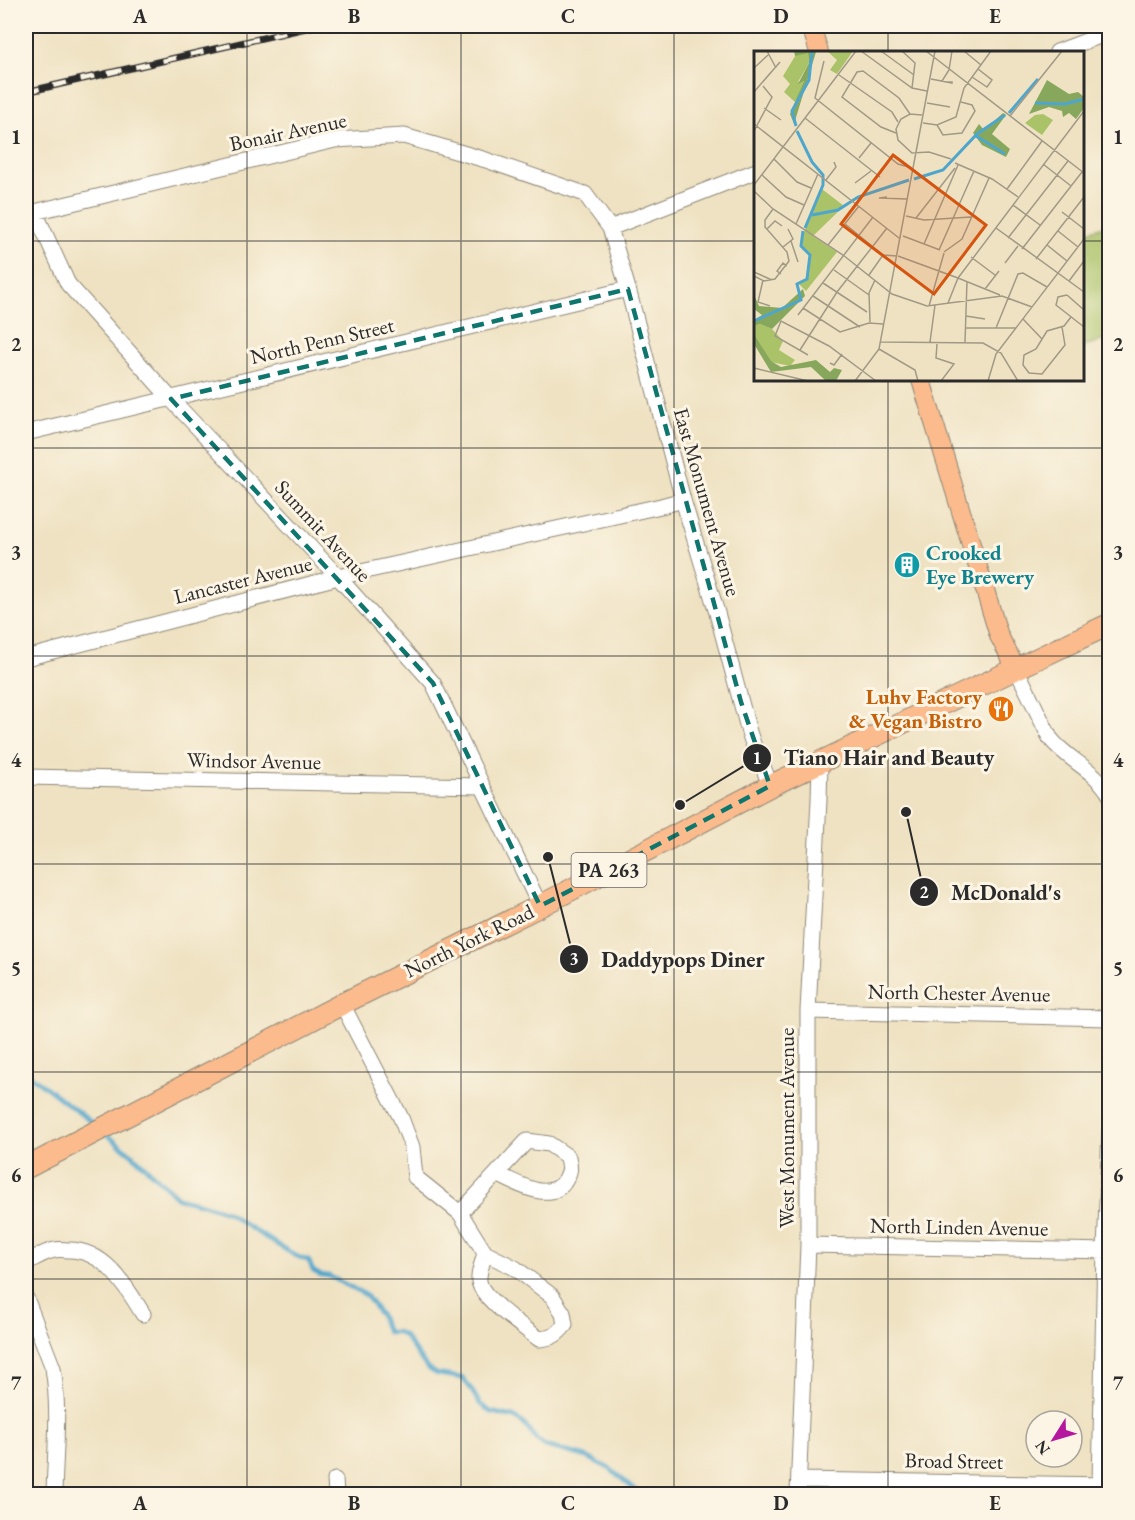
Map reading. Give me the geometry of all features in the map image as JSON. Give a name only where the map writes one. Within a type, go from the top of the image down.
[{"type":"highway","name":"North York Road","points":[[26,1168],[770,786],[1110,624]]},
{"type":"main road","points":[[811,26],[819,51]]},
{"type":"main road","points":[[921,381],[999,636],[1016,668]]},
{"type":"street","points":[[1060,51],[1110,32]]},
{"type":"street","name":"Bonair Avenue","points":[[30,213],[335,140],[404,136],[486,160],[585,194],[610,228]]},
{"type":"street","points":[[610,228],[754,172]]},
{"type":"street","name":"Summit Avenue","points":[[30,213],[68,284],[433,683],[540,906]]},
{"type":"street","name":"East Monument Avenue","points":[[610,228],[683,500],[749,732],[770,786]]},
{"type":"street","name":"North Penn Street","points":[[26,433],[628,289]]},
{"type":"street","name":"Lancaster Avenue","points":[[26,658],[338,578],[683,500]]},
{"type":"street","points":[[1016,668],[1050,738],[1057,747],[1100,781],[1110,795]]},
{"type":"street","name":"West Monument Avenue","points":[[799,1487],[808,1245],[808,1011],[820,762]]},
{"type":"street","name":"Windsor Avenue","points":[[26,777],[482,786]]},
{"type":"street","points":[[342,1004],[401,1118],[412,1147],[415,1177],[460,1213],[485,1253],[515,1268],[552,1296],[563,1313],[565,1325],[559,1332],[551,1338],[539,1339],[487,1297],[479,1282],[479,1273],[485,1253]]},
{"type":"street","name":"North Chester Avenue","points":[[808,1011],[1110,1018]]},
{"type":"street","points":[[1105,1485],[1110,1130]]},
{"type":"street","points":[[460,1213],[527,1141],[549,1144],[568,1157],[570,1170],[563,1184],[555,1191],[542,1192],[497,1174]]},
{"type":"street","name":"North Linden Avenue","points":[[808,1245],[1107,1251]]},
{"type":"street","points":[[26,1263],[55,1250],[80,1250],[94,1255],[112,1270],[129,1290],[143,1314]]},
{"type":"street","points":[[26,1298],[53,1368],[56,1391],[54,1494]]},
{"type":"street","name":"Broad Street","points":[[799,1487],[1105,1485]]},
{"type":"highlighted area","points":[[628,289],[741,702],[770,786],[540,906],[433,683],[171,399]]},
{"type":"green space","points":[[1109,224],[1109,339],[1084,346],[1084,233]]},
{"type":"waterway","points":[[26,1072],[95,1125]]},
{"type":"waterway","points":[[106,1134],[134,1156],[178,1198],[227,1212],[296,1256],[309,1261],[313,1271],[329,1276],[366,1295],[380,1315],[387,1332],[397,1332],[404,1336],[427,1368],[437,1374],[462,1378],[480,1404],[491,1412],[514,1417],[545,1446],[587,1457],[610,1469],[640,1494]]},
{"type":"railway","points":[[26,92],[315,26]]},
{"type":"place","name":"Crooked Eye Brewery","points":[[907,565]]},
{"type":"place","name":"Luhv Factory & Vegan Bistro","points":[[1001,709]]},
{"type":"place","name":"Tiano Hair and Beauty","points":[[680,805]]},
{"type":"place","name":"McDonald's","points":[[906,812]]},
{"type":"place","name":"Daddypops Diner","points":[[548,857]]}]
